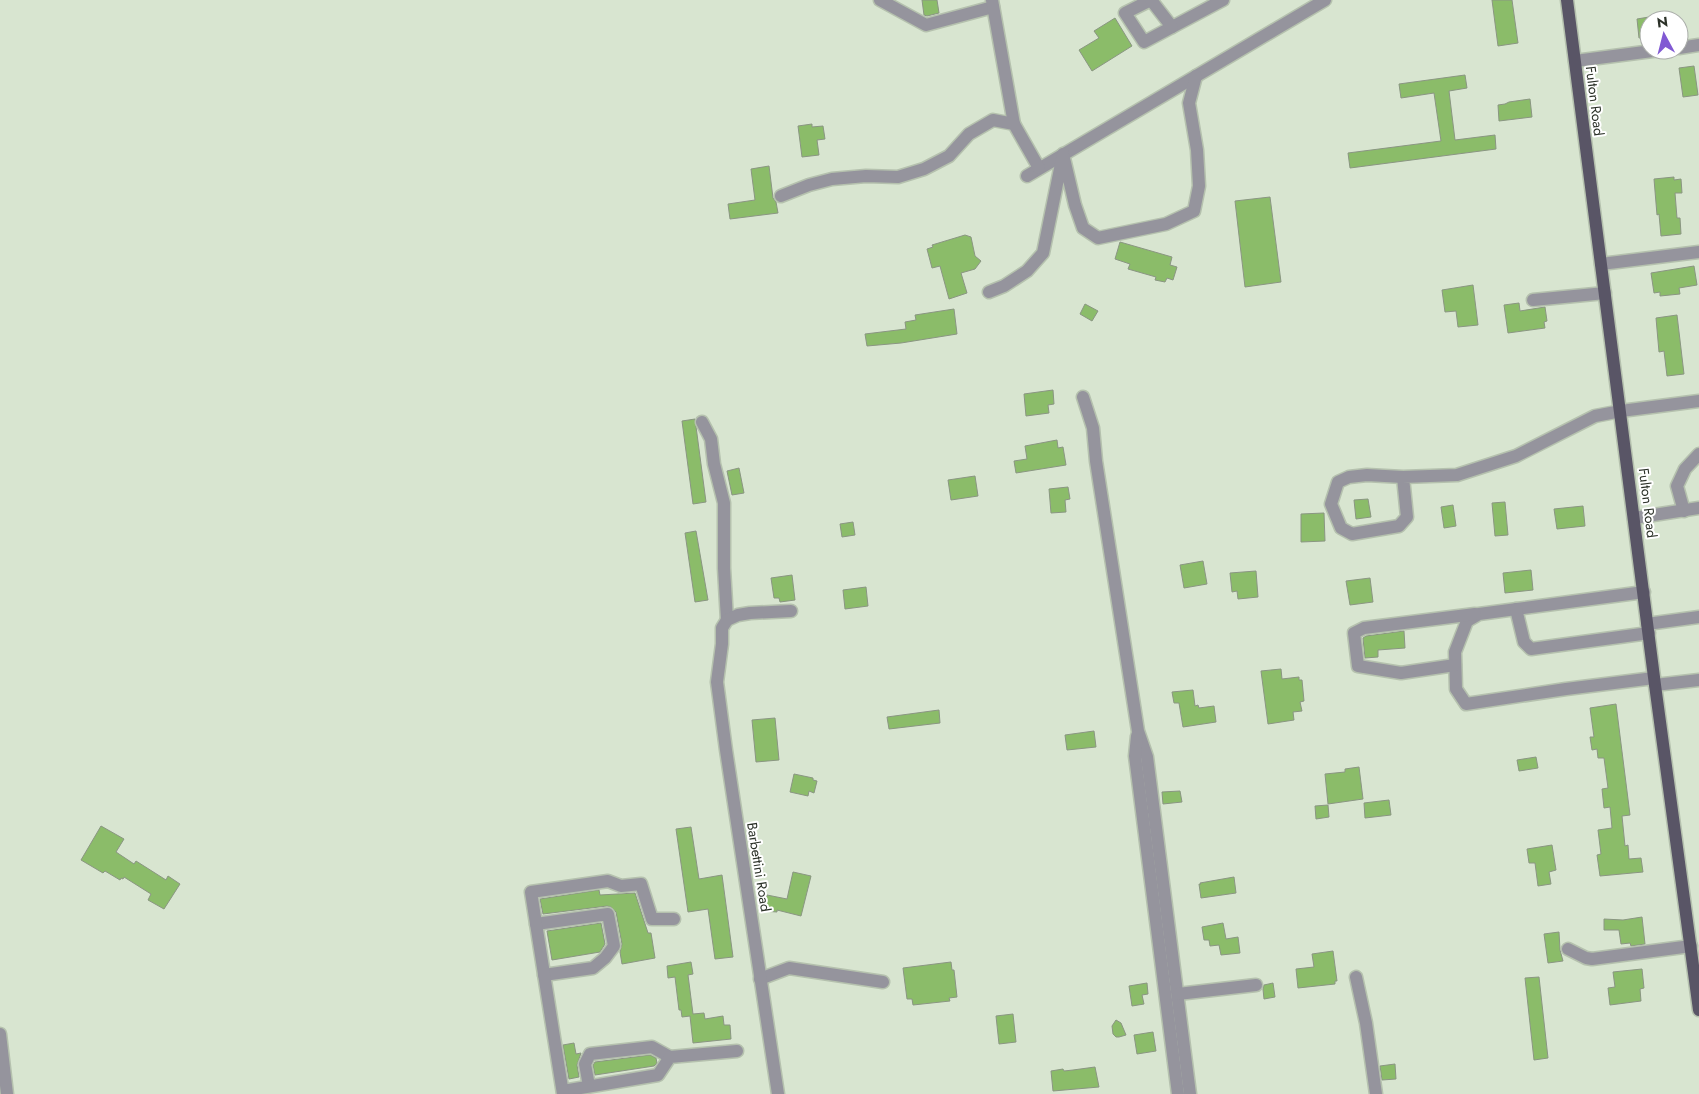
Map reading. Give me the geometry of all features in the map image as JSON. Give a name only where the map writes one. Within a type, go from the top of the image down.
[{"type":"main road","name":"Fulton Road","points":[[1567,0],[1655,682],[1694,930],[1691,946],[1699,1010]]},
{"type":"street","points":[[880,0],[926,26],[992,3],[1014,124],[1039,168]]},
{"type":"street","points":[[1172,27],[1151,0],[1125,13],[1144,42],[1223,0]]},
{"type":"street","points":[[1027,176],[1325,0]]},
{"type":"street","points":[[1575,61],[1639,53]]},
{"type":"street","points":[[1063,154],[1075,205],[1083,228],[1098,238],[1166,224],[1194,211],[1199,186],[1197,150],[1189,103],[1196,76]]},
{"type":"street","points":[[781,196],[809,185],[832,179],[866,176],[898,177],[924,169],[949,156],[969,134],[992,120],[1014,124]]},
{"type":"street","points":[[989,292],[1004,286],[1027,271],[1043,253],[1063,154]]},
{"type":"street","points":[[1602,264],[1699,252]]},
{"type":"street","points":[[1533,300],[1605,293]]},
{"type":"street","points":[[1083,397],[1093,428],[1096,461],[1138,731],[1147,757],[1190,1094]]},
{"type":"street","points":[[1403,477],[1407,517],[1399,526],[1352,534],[1341,528],[1331,504],[1338,482],[1349,477],[1367,475],[1403,477],[1457,475],[1516,456],[1595,416],[1699,401]]},
{"type":"street","name":"Barbettini Road","points":[[702,422],[711,438],[714,464],[724,503],[724,568],[727,620],[722,628],[717,682],[778,1094]]},
{"type":"street","points":[[1684,510],[1677,486],[1685,469],[1699,454]]},
{"type":"street","points":[[1634,518],[1699,508]]},
{"type":"street","points":[[1455,665],[1401,673],[1358,666],[1354,633],[1364,628],[1644,592]]},
{"type":"street","points":[[1516,609],[1524,642],[1531,649],[1648,629],[1699,617]]},
{"type":"street","points":[[727,620],[738,615],[750,613],[791,611]]},
{"type":"street","points":[[1479,614],[1467,621],[1455,652],[1456,689],[1466,704],[1566,689],[1699,680]]},
{"type":"street","points":[[1138,731],[1135,756],[1178,1094]]},
{"type":"street","points":[[670,1057],[658,1075],[588,1086],[563,1092],[530,892],[608,881],[621,886],[641,884],[652,919],[674,919]]},
{"type":"street","points":[[536,924],[608,914],[614,946],[605,958],[593,968],[544,975]]},
{"type":"street","points":[[1568,950],[1592,959],[1691,946]]},
{"type":"street","points":[[760,979],[789,968],[883,982]]},
{"type":"street","points":[[1356,977],[1366,1023],[1376,1094]]},
{"type":"street","points":[[1178,994],[1256,985]]},
{"type":"street","points":[[0,1034],[7,1094]]},
{"type":"street","points":[[588,1086],[585,1064],[590,1054],[652,1047],[670,1057],[737,1051]]},
{"type":"building","points":[[922,0],[937,0],[939,13],[924,15]]},
{"type":"building","points":[[1492,0],[1512,0],[1518,43],[1498,46]]},
{"type":"building","points":[[1115,18],[1132,46],[1092,71],[1079,50],[1099,38],[1094,31]]},
{"type":"building","points":[[1637,19],[1639,19],[1639,38]]},
{"type":"building","points":[[1694,66],[1698,95],[1683,97],[1679,68]]},
{"type":"building","points":[[1465,75],[1467,88],[1449,91],[1455,140],[1495,135],[1496,149],[1350,168],[1348,153],[1441,141],[1434,93],[1401,98],[1399,84]]},
{"type":"building","points":[[1530,99],[1532,117],[1499,121],[1498,105]]},
{"type":"building","points":[[812,124],[812,127],[823,126],[825,139],[817,140],[819,155],[802,157],[798,126]]},
{"type":"building","points":[[769,166],[773,198],[776,202],[778,213],[730,219],[728,204],[755,200],[751,169]]},
{"type":"building","points":[[1674,177],[1674,180],[1681,179],[1682,193],[1675,193],[1677,218],[1680,218],[1681,234],[1661,236],[1654,179]]},
{"type":"building","points":[[1270,197],[1281,282],[1245,287],[1235,201]]},
{"type":"building","points":[[965,235],[971,237],[975,256],[981,261],[975,269],[961,273],[967,293],[949,299],[940,266],[932,268],[927,249],[933,247],[932,245]]},
{"type":"building","points":[[1120,242],[1172,257],[1170,265],[1177,267],[1173,280],[1167,278],[1165,282],[1155,280],[1156,277],[1128,269],[1130,264],[1115,259]]},
{"type":"building","points":[[1694,266],[1697,285],[1679,288],[1680,294],[1660,296],[1660,292],[1654,293],[1651,273]]},
{"type":"building","points":[[1473,285],[1478,325],[1458,327],[1456,311],[1445,312],[1442,290]]},
{"type":"building","points":[[1519,303],[1520,311],[1545,307],[1547,321],[1544,322],[1545,328],[1508,333],[1504,305]]},
{"type":"building","points":[[1085,304],[1098,311],[1092,321],[1080,314]]},
{"type":"building","points":[[954,309],[957,334],[901,343],[867,346],[865,334],[906,329],[905,322],[916,320],[915,315]]},
{"type":"building","points":[[1677,315],[1684,374],[1667,376],[1664,351],[1659,352],[1656,318]]},
{"type":"building","points":[[1053,390],[1054,404],[1048,405],[1049,413],[1026,416],[1024,394]]},
{"type":"building","points":[[695,419],[706,502],[693,504],[682,421]]},
{"type":"building","points":[[1057,440],[1058,448],[1063,447],[1066,465],[1016,473],[1014,461],[1027,459],[1025,446]]},
{"type":"building","points":[[739,468],[744,493],[732,495],[727,471]]},
{"type":"building","points":[[975,476],[978,496],[951,500],[948,480]]},
{"type":"building","points":[[1068,487],[1070,499],[1065,500],[1066,512],[1051,513],[1049,489]]},
{"type":"building","points":[[1368,499],[1371,517],[1356,519],[1354,500]]},
{"type":"building","points":[[1505,502],[1508,535],[1495,536],[1492,503]]},
{"type":"building","points":[[1453,505],[1456,526],[1444,528],[1441,507]]},
{"type":"building","points":[[1583,506],[1585,526],[1557,529],[1554,509]]},
{"type":"building","points":[[1324,513],[1325,541],[1301,542],[1301,514]]},
{"type":"building","points":[[853,522],[855,535],[842,537],[840,524]]},
{"type":"building","points":[[696,531],[708,600],[695,602],[685,533]]},
{"type":"building","points":[[1203,561],[1207,584],[1184,588],[1180,565]]},
{"type":"building","points":[[1531,570],[1533,590],[1505,593],[1503,573]]},
{"type":"building","points":[[1256,571],[1258,597],[1238,599],[1237,591],[1232,592],[1230,573]]},
{"type":"building","points":[[792,575],[795,600],[780,602],[779,598],[774,598],[771,578]]},
{"type":"building","points":[[1370,578],[1373,602],[1350,605],[1346,581]]},
{"type":"building","points":[[866,587],[868,606],[845,609],[843,590]]},
{"type":"building","points":[[1404,631],[1405,648],[1378,650],[1378,657],[1365,658],[1363,638]]},
{"type":"building","points":[[1281,669],[1282,679],[1299,677],[1299,680],[1302,680],[1304,701],[1300,702],[1302,711],[1293,712],[1294,720],[1268,724],[1261,671]]},
{"type":"building","points":[[1193,690],[1195,706],[1198,705],[1199,708],[1214,706],[1216,722],[1183,727],[1179,703],[1174,703],[1172,692]]},
{"type":"building","points":[[1616,704],[1630,815],[1622,816],[1625,846],[1628,845],[1629,859],[1641,858],[1643,872],[1600,876],[1597,855],[1601,854],[1598,830],[1612,828],[1610,807],[1604,808],[1602,789],[1608,788],[1604,758],[1598,758],[1597,749],[1592,750],[1590,737],[1594,737],[1590,708]]},
{"type":"building","points":[[939,710],[940,723],[889,729],[887,717]]},
{"type":"building","points":[[775,718],[779,760],[756,762],[752,720]]},
{"type":"building","points":[[1094,731],[1096,747],[1067,750],[1065,735]]},
{"type":"building","points":[[1536,757],[1538,768],[1519,771],[1517,760]]},
{"type":"building","points":[[1359,767],[1363,799],[1328,804],[1325,774],[1345,772],[1345,769]]},
{"type":"building","points":[[794,774],[813,778],[813,780],[817,781],[814,793],[809,791],[808,796],[790,792]]},
{"type":"building","points":[[1180,791],[1182,802],[1163,804],[1162,792]]},
{"type":"building","points":[[1389,800],[1391,815],[1365,818],[1364,803]]},
{"type":"building","points":[[1328,805],[1329,817],[1316,819],[1315,806]]},
{"type":"building","points":[[101,826],[124,839],[116,852],[134,864],[136,861],[166,880],[168,876],[180,884],[164,909],[148,900],[151,894],[124,877],[120,880],[105,871],[103,873],[81,860]]},
{"type":"building","points":[[691,827],[699,879],[722,875],[733,957],[715,959],[708,909],[688,912],[676,829]]},
{"type":"building","points":[[1552,845],[1556,870],[1549,872],[1551,884],[1538,886],[1535,863],[1529,863],[1527,849]]},
{"type":"building","points":[[793,872],[811,876],[801,916],[777,910],[777,912],[763,911],[767,895],[787,899]]},
{"type":"building","points":[[1234,877],[1236,893],[1201,898],[1200,883]]},
{"type":"building","points":[[599,890],[600,895],[635,893],[648,933],[651,933],[655,958],[622,964],[620,952],[622,944],[616,912],[611,907],[543,914],[540,899]]},
{"type":"building","points":[[1642,917],[1645,944],[1631,946],[1630,943],[1621,944],[1619,930],[1604,930],[1604,919],[1623,920]]},
{"type":"building","points":[[601,923],[605,944],[600,952],[552,960],[547,931]]},
{"type":"building","points":[[1223,923],[1226,939],[1238,937],[1240,953],[1221,955],[1219,945],[1210,946],[1209,940],[1204,940],[1202,927]]},
{"type":"building","points":[[1559,932],[1563,961],[1548,963],[1544,934]]},
{"type":"building","points":[[1333,951],[1337,981],[1335,981],[1335,984],[1298,988],[1296,969],[1314,967],[1312,954]]},
{"type":"building","points":[[691,962],[693,974],[688,975],[693,1014],[704,1013],[705,1019],[723,1016],[724,1025],[730,1025],[731,1039],[693,1043],[690,1016],[682,1017],[681,1010],[679,1010],[675,977],[668,978],[667,966]]},
{"type":"building","points":[[951,962],[952,970],[954,970],[957,997],[949,998],[950,1001],[913,1005],[912,999],[907,999],[903,968]]},
{"type":"building","points":[[1642,969],[1644,988],[1640,989],[1641,1001],[1610,1005],[1608,988],[1615,987],[1613,972]]},
{"type":"building","points":[[1539,977],[1548,1058],[1534,1060],[1525,978]]},
{"type":"building","points":[[1147,983],[1148,994],[1142,995],[1144,1004],[1132,1006],[1129,986]]},
{"type":"building","points":[[1273,983],[1275,997],[1264,999],[1264,985]]},
{"type":"building","points":[[1013,1014],[1016,1042],[999,1044],[996,1016]]},
{"type":"building","points":[[1116,1020],[1121,1023],[1126,1035],[1116,1037],[1113,1034],[1112,1026]]},
{"type":"building","points":[[1153,1032],[1156,1051],[1137,1054],[1134,1035]]},
{"type":"building","points":[[574,1043],[576,1054],[581,1053],[577,1065],[579,1077],[569,1079],[563,1045]]},
{"type":"building","points":[[650,1055],[656,1058],[657,1063],[654,1066],[595,1075],[593,1065],[595,1062]]},
{"type":"building","points":[[1395,1064],[1396,1079],[1382,1080],[1380,1066]]},
{"type":"building","points":[[1095,1067],[1099,1087],[1053,1091],[1051,1071]]}]
